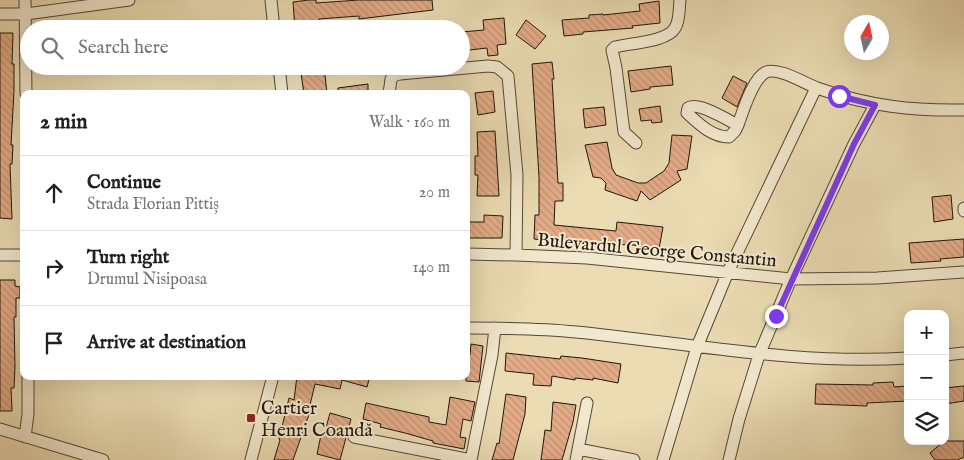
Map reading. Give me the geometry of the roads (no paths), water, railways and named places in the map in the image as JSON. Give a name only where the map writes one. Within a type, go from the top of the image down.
[{"type":"street","points":[[25,0],[26,20]]},
{"type":"street","points":[[0,14],[26,14],[129,0]]},
{"type":"street","points":[[271,0],[273,20]]},
{"type":"street","points":[[636,143],[624,132],[612,50],[615,46],[648,41],[669,34],[675,29],[678,22],[680,0]]},
{"type":"street","points":[[470,68],[497,67],[508,76],[517,175],[516,255]]},
{"type":"street","points":[[738,125],[755,83],[763,74],[769,71],[777,71],[816,88],[875,105],[921,110],[964,110]]},
{"type":"street","points":[[26,75],[26,90]]},
{"type":"street","points":[[280,75],[282,90]]},
{"type":"street","points":[[390,90],[391,79],[395,75]]},
{"type":"street","points":[[663,460],[697,347],[728,272],[816,88]]},
{"type":"street","points":[[729,460],[741,411],[759,354],[791,279],[854,144],[875,105]]},
{"type":"street","points":[[0,255],[20,254]]},
{"type":"street","name":"Bulevardul George Constantin","points":[[470,254],[587,258],[791,279],[877,278],[964,272]]},
{"type":"street","points":[[470,328],[533,328],[759,354],[848,359],[904,358]]},
{"type":"street","points":[[354,437],[471,460],[492,355],[495,328]]},
{"type":"street","points":[[949,355],[964,353]]},
{"type":"street","points":[[25,437],[28,414],[28,380]]},
{"type":"street","points":[[251,460],[272,380]]},
{"type":"street","points":[[587,404],[577,454],[634,460]]},
{"type":"street","points":[[0,429],[103,460]]},
{"type":"place","name":"Cartier Henri Coandă","points":[[251,418]]}]
